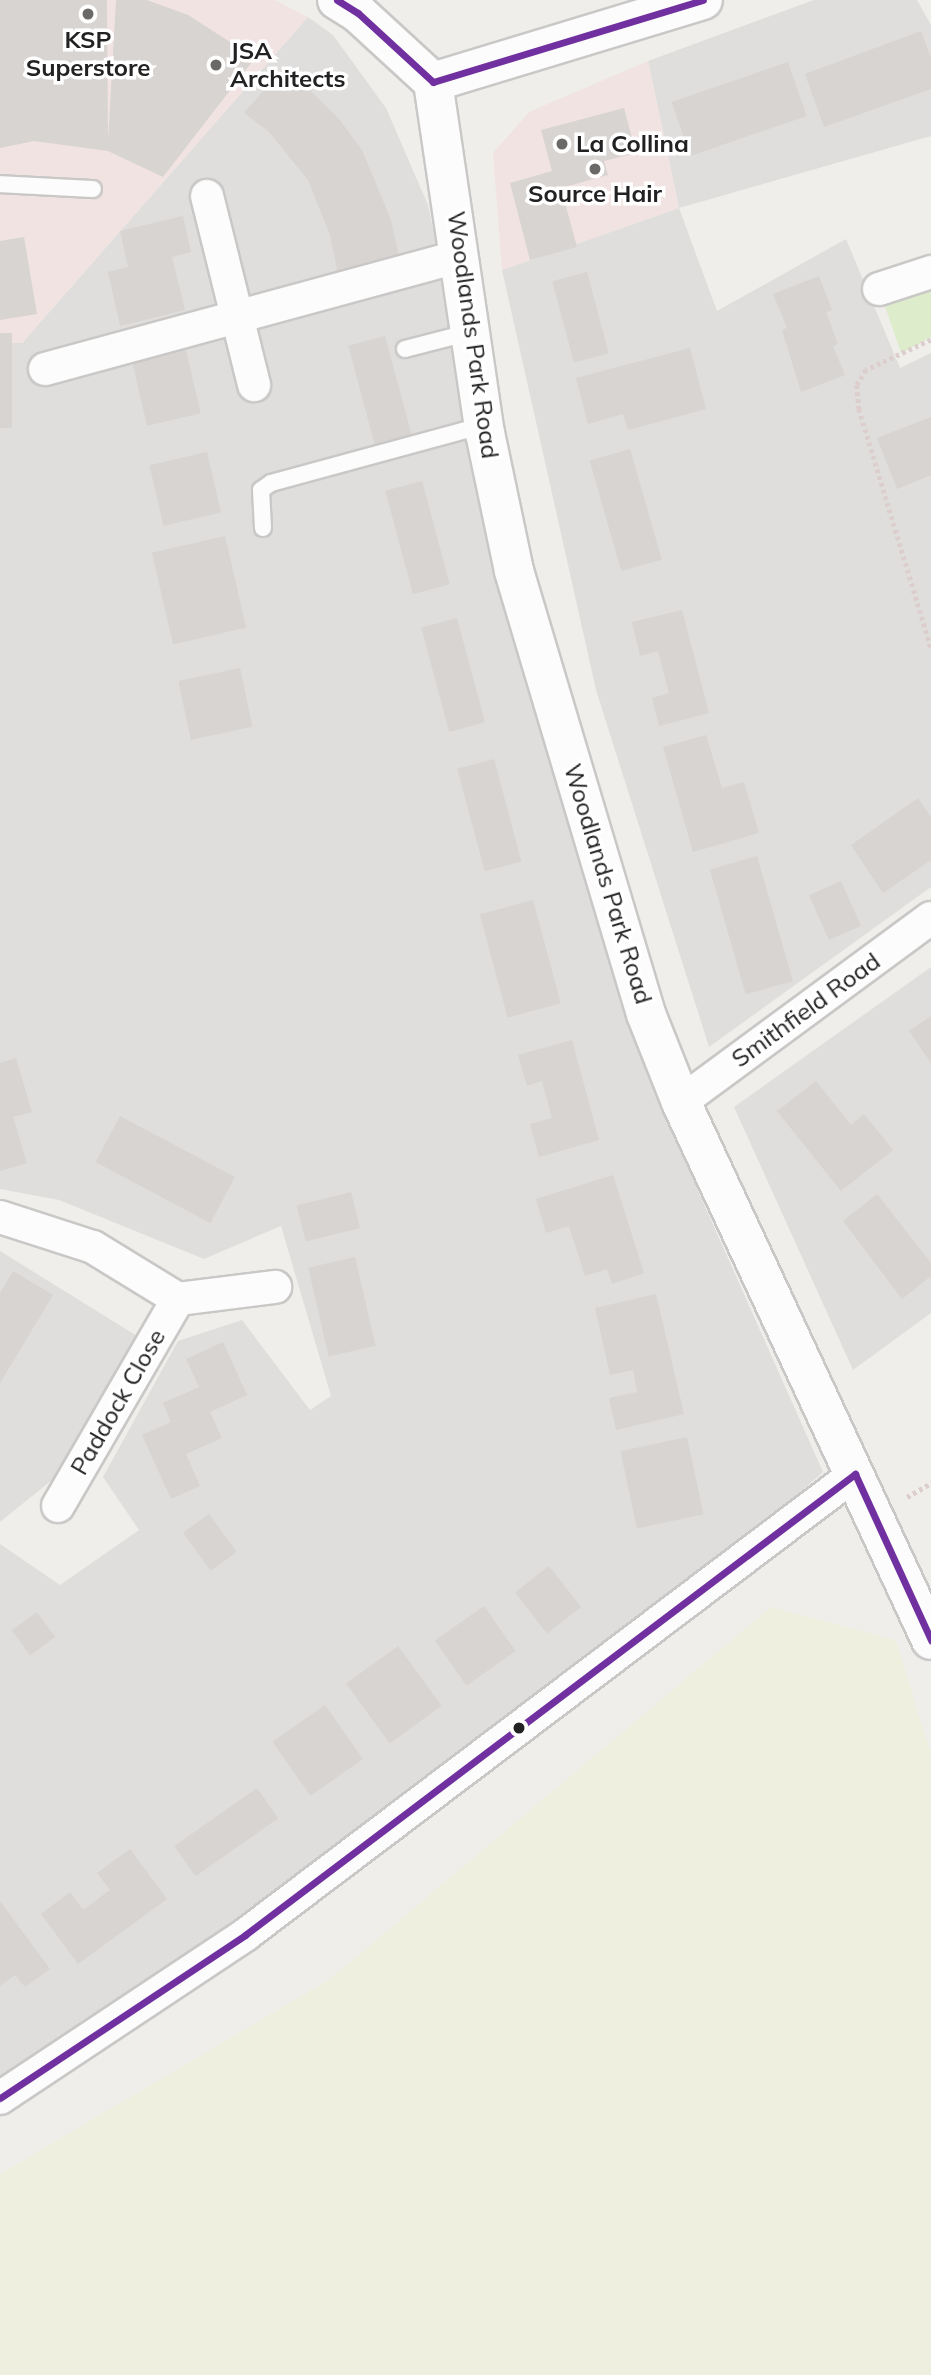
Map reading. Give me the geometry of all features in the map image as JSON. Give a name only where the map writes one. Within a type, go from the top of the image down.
[{"type":"street","points":[[337,0],[358,13],[433,82],[703,0]]},
{"type":"street","name":"Woodlands Park Road","points":[[433,82],[461,256],[484,425],[518,585],[646,1014],[681,1102],[931,1640]]},
{"type":"street","points":[[207,196],[240,315],[254,385]]},
{"type":"street","points":[[45,369],[461,256]]},
{"type":"street","points":[[879,289],[931,272]]},
{"type":"street","name":"Smithfield Road","points":[[681,1102],[931,918]]},
{"type":"street","points":[[0,1217],[93,1247],[178,1298],[275,1287]]},
{"type":"street","name":"Paddock Close","points":[[58,1506],[178,1298]]},
{"type":"street","points":[[0,2098],[245,1935],[855,1474]]},
{"type":"lane","points":[[0,184],[93,189]]},
{"type":"lane","points":[[405,349],[471,332]]},
{"type":"lane","points":[[263,528],[261,490],[271,482],[484,425]]},
{"type":"path","points":[[931,340],[866,370],[857,385],[859,409],[931,647]]},
{"type":"shaded area","points":[[0,0],[275,0],[308,17],[22,343],[0,343]]},
{"type":"shaded area","points":[[814,0],[917,0],[931,25],[931,136],[679,208],[648,61]]},
{"type":"shaded area","points":[[308,17],[333,35],[386,108],[428,205],[522,658],[597,920],[699,1193],[823,1472],[687,1591],[253,1923],[0,2088],[0,1544],[60,1585],[139,1530],[103,1477],[178,1341],[242,1320],[310,1410],[331,1396],[281,1226],[204,1259],[59,1200],[0,1189],[0,343],[22,343]]},
{"type":"shaded area","points":[[648,61],[679,208],[502,270],[493,153],[529,112]]},
{"type":"shaded area","points":[[679,208],[717,311],[846,239],[900,368],[931,353],[931,887],[709,1047],[596,690],[502,270]]},
{"type":"shaded area","points":[[931,967],[931,1313],[853,1370],[734,1107]]},
{"type":"shaded area","points":[[0,1251],[137,1336],[52,1480],[0,1522]]},
{"type":"green space","points":[[931,272],[931,337],[901,353],[879,289]]},
{"type":"green space","points":[[771,1607],[896,1640],[931,1755],[931,2375],[0,2375],[0,2174],[330,1979]]},
{"type":"building","points":[[0,0],[107,0],[108,141],[116,0],[147,0],[188,15],[255,58],[163,177],[108,151],[34,141],[0,148]]},
{"type":"building","points":[[921,31],[931,58],[931,89],[824,127],[805,74]]},
{"type":"building","points":[[788,62],[807,116],[690,156],[672,102]]},
{"type":"building","points":[[285,66],[339,119],[362,150],[391,220],[400,261],[338,274],[330,235],[308,180],[269,132],[244,113]]},
{"type":"building","points":[[624,108],[636,153],[604,161],[608,175],[561,188],[577,247],[530,260],[510,183],[552,171],[541,130]]},
{"type":"building","points":[[183,216],[191,252],[172,257],[185,310],[120,326],[108,272],[128,267],[120,231]]},
{"type":"building","points":[[24,237],[37,314],[0,320],[0,241]]},
{"type":"building","points":[[587,272],[609,353],[574,362],[552,281]]},
{"type":"building","points":[[819,276],[832,310],[826,312],[838,344],[833,346],[845,375],[801,392],[782,330],[787,328],[773,294]]},
{"type":"building","points":[[0,333],[12,333],[12,428],[0,428]]},
{"type":"building","points":[[385,336],[413,439],[376,449],[348,346]]},
{"type":"building","points":[[690,348],[706,409],[628,430],[623,414],[588,424],[576,378]]},
{"type":"building","points":[[186,350],[201,413],[147,426],[132,362]]},
{"type":"building","points":[[931,417],[931,475],[897,489],[877,438]]},
{"type":"building","points":[[630,449],[662,560],[621,571],[590,461]]},
{"type":"building","points":[[207,452],[221,512],[163,526],[150,465]]},
{"type":"building","points":[[422,481],[450,584],[413,594],[385,491]]},
{"type":"building","points":[[225,536],[246,628],[173,644],[152,553]]},
{"type":"building","points":[[682,610],[709,713],[659,726],[652,698],[669,693],[658,651],[640,656],[632,622]]},
{"type":"building","points":[[457,618],[485,722],[449,732],[421,628]]},
{"type":"building","points":[[240,668],[252,727],[191,740],[178,681]]},
{"type":"building","points":[[706,735],[722,788],[744,782],[759,833],[693,852],[663,747]]},
{"type":"building","points":[[494,759],[521,861],[485,871],[457,769]]},
{"type":"building","points":[[918,798],[931,817],[931,860],[883,893],[851,845]]},
{"type":"building","points":[[757,856],[793,981],[746,994],[710,870]]},
{"type":"building","points":[[841,881],[861,926],[829,940],[809,895]]},
{"type":"building","points":[[533,900],[561,1003],[508,1018],[480,914]]},
{"type":"building","points":[[931,1016],[931,1063],[909,1031]]},
{"type":"building","points":[[572,1040],[599,1140],[539,1157],[530,1124],[552,1118],[542,1081],[527,1086],[518,1055]]},
{"type":"building","points":[[16,1058],[32,1112],[13,1117],[27,1163],[0,1171],[0,1063]]},
{"type":"building","points":[[816,1081],[851,1125],[864,1114],[893,1150],[841,1191],[777,1111]]},
{"type":"building","points":[[120,1116],[235,1177],[210,1223],[96,1162]]},
{"type":"building","points":[[613,1175],[644,1273],[612,1284],[607,1269],[585,1276],[569,1226],[546,1233],[536,1199]]},
{"type":"building","points":[[351,1192],[360,1228],[306,1241],[297,1206]]},
{"type":"building","points":[[877,1194],[931,1263],[931,1276],[902,1299],[843,1221]]},
{"type":"building","points":[[355,1257],[375,1346],[329,1356],[308,1268]]},
{"type":"building","points":[[13,1271],[53,1295],[0,1383],[0,1293]]},
{"type":"building","points":[[656,1294],[684,1414],[616,1430],[609,1398],[637,1392],[633,1370],[610,1375],[595,1308]]},
{"type":"building","points":[[223,1342],[247,1395],[210,1412],[222,1438],[186,1454],[200,1486],[171,1499],[142,1435],[171,1422],[163,1403],[199,1387],[186,1359]]},
{"type":"building","points":[[687,1437],[703,1514],[637,1528],[620,1451]]},
{"type":"building","points":[[209,1514],[237,1552],[211,1571],[183,1533]]},
{"type":"building","points":[[549,1566],[581,1607],[547,1633],[515,1592]]},
{"type":"building","points":[[484,1606],[516,1651],[466,1685],[435,1640]]},
{"type":"building","points":[[37,1612],[55,1637],[30,1655],[12,1630]]},
{"type":"building","points":[[398,1646],[441,1706],[390,1743],[346,1684]]},
{"type":"building","points":[[325,1705],[363,1759],[310,1796],[273,1742]]},
{"type":"building","points":[[257,1788],[278,1818],[195,1876],[174,1846]]},
{"type":"building","points":[[130,1849],[167,1899],[78,1964],[41,1914],[70,1892],[83,1910],[110,1890],[97,1873]]},
{"type":"building","points":[[0,1901],[50,1969],[25,1987],[15,1975],[0,1986]]},
{"type":"transit line","points":[[337,0],[358,13],[433,82],[703,0]]},
{"type":"transit line","points":[[0,2098],[245,1935],[855,1474],[931,1640]]},
{"type":"place","name":"KSP Superstore","points":[[88,14]]},
{"type":"place","name":"JSA Architects","points":[[216,65]]},
{"type":"place","name":"La Collina","points":[[562,144]]},
{"type":"place","name":"Source Hair","points":[[595,169]]}]
